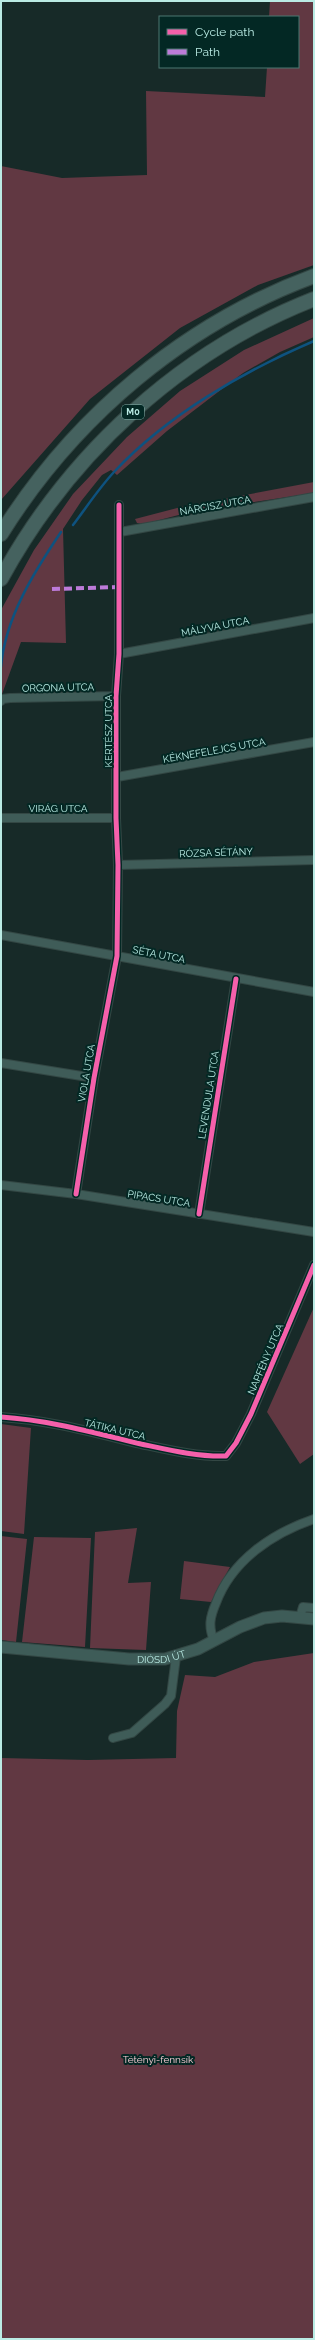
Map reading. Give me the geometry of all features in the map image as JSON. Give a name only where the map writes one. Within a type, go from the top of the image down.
[{"type":"highway","name":"M0","points":[[1,534],[34,485],[66,446],[111,401],[150,368],[196,334],[276,292],[314,276]]},
{"type":"highway","name":"M0","points":[[1,579],[28,532],[63,486],[98,446],[149,397],[184,370],[231,340],[279,314],[314,300]]},
{"type":"main road","name":"DIÓSDI ÚT","points":[[1,1647],[129,1660],[155,1660],[176,1657],[214,1641],[248,1623],[264,1618],[300,1617],[314,1619]]},
{"type":"street","name":"NÁRCISZ UTCA","points":[[120,532],[314,496]]},
{"type":"street","name":"KERTÉSZ UTCA","points":[[117,956],[118,865],[116,818],[116,696],[120,654],[119,505]]},
{"type":"street","name":"MÁLYVA UTCA","points":[[120,654],[314,618]]},
{"type":"street","name":"ORGONA UTCA","points":[[1,701],[2,699],[10,698],[116,696]]},
{"type":"street","name":"KÉKNEFELEJCS UTCA","points":[[117,777],[314,742]]},
{"type":"street","name":"VIRÁG UTCA","points":[[1,818],[116,818]]},
{"type":"street","name":"RÓZSA SÉTÁNY","points":[[118,865],[314,860]]},
{"type":"street","name":"SÉTA UTCA","points":[[1,935],[314,992]]},
{"type":"street","name":"VIOLA UTCA","points":[[76,1194],[94,1078],[117,956]]},
{"type":"street","name":"LEVENDULA UTCA","points":[[198,1214],[236,979]]},
{"type":"street","points":[[1,1063],[94,1078]]},
{"type":"street","name":"PIPACS UTCA","points":[[1,1185],[76,1194],[314,1232]]},
{"type":"street","name":"NAPFÉNY UTCA","points":[[226,1456],[236,1443],[251,1414],[314,1265]]},
{"type":"street","name":"TÁTIKA UTCA","points":[[1,1417],[44,1422],[167,1450],[206,1456],[226,1456]]},
{"type":"street","points":[[214,1641],[210,1630],[210,1617],[220,1592],[237,1566],[250,1554],[296,1525],[314,1519]]},
{"type":"street","points":[[300,1617],[303,1607],[314,1608]]},
{"type":"street","points":[[113,1738],[132,1733],[165,1704],[171,1696],[176,1657]]},
{"type":"green space","points":[[270,1],[314,1],[314,265],[258,285],[180,328],[90,399],[1,500],[1,166],[62,178],[147,175],[146,91],[265,97],[267,68],[299,68],[299,16],[269,16]]},
{"type":"green space","points":[[314,318],[314,337],[280,352],[243,373],[167,431],[117,475],[111,470],[102,475],[82,500],[63,529],[66,643],[21,642],[1,697],[1,610],[34,550],[73,494],[127,437],[180,391],[244,350]]},
{"type":"green space","points":[[314,482],[314,493],[194,511],[144,524],[137,523],[135,519],[181,507]]},
{"type":"green space","points":[[314,1307],[314,1454],[300,1464],[267,1412]]},
{"type":"green space","points":[[1,1424],[31,1428],[24,1534],[1,1531]]},
{"type":"green space","points":[[137,1528],[128,1583],[151,1582],[146,1650],[90,1648],[95,1532]]},
{"type":"green space","points":[[1,1536],[27,1539],[16,1642],[1,1640]]},
{"type":"green space","points":[[34,1537],[91,1538],[85,1647],[22,1642]]},
{"type":"green space","points":[[184,1561],[230,1567],[211,1602],[180,1599]]},
{"type":"green space","name":"Tétényi-fennsík","points":[[314,1653],[314,2339],[1,2339],[1,1758],[88,1760],[176,1758],[177,1711],[185,1675],[215,1677],[254,1662]]},
{"type":"waterway","points":[[73,525],[114,472],[135,451],[182,413],[208,396],[261,366],[314,341]]},
{"type":"waterway","points":[[1,667],[8,631],[22,596],[61,532]]},
{"type":"marked path","points":[[52,589],[120,587]]},
{"type":"cycle path","points":[[76,1194],[94,1078],[117,956],[118,865],[116,818],[116,696],[119,654],[119,505]]},
{"type":"cycle path","points":[[199,1214],[236,979]]},
{"type":"cycle path","points":[[1,1417],[54,1424],[184,1453],[226,1456],[236,1443],[251,1414],[314,1265]]}]
